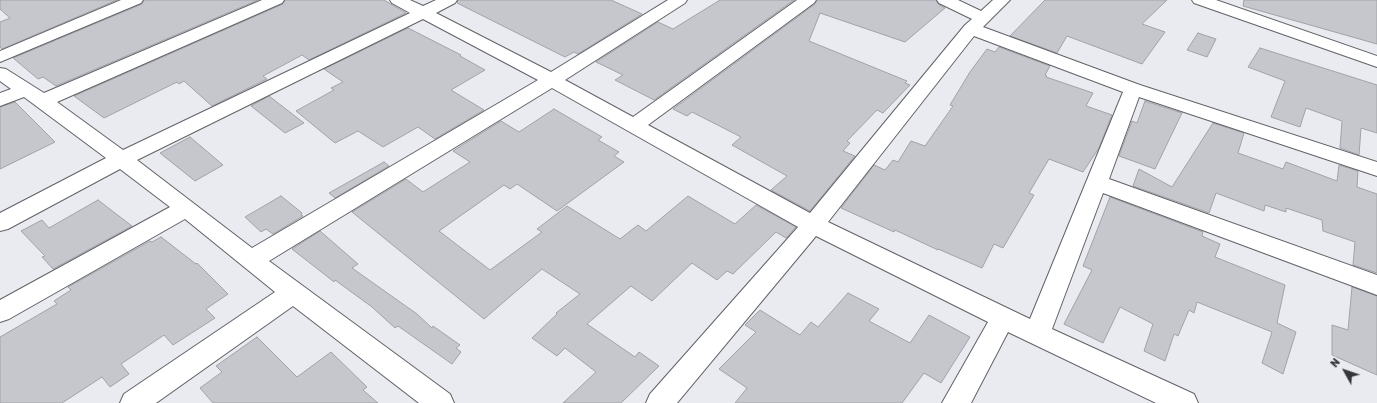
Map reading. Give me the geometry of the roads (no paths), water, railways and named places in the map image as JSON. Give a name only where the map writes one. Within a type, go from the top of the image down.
[{"type":"street","points":[[0,57],[135,0]]},
{"type":"street","points":[[0,100],[33,95],[276,0]]},
{"type":"street","points":[[398,0],[552,80],[813,225],[1003,318],[1184,403]]},
{"type":"street","points":[[0,223],[120,160],[449,0]]},
{"type":"street","points":[[251,260],[552,80],[679,0]]},
{"type":"street","points":[[633,126],[808,0]]},
{"type":"street","points":[[945,0],[977,23],[1133,89],[1377,169]]},
{"type":"street","points":[[660,403],[813,225],[977,23],[1002,0]]},
{"type":"street","points":[[1200,0],[1248,8],[1377,62]]},
{"type":"street","points":[[0,73],[33,95],[186,208],[251,260],[440,403]]},
{"type":"street","points":[[1037,334],[1133,89]]},
{"type":"street","points":[[1096,182],[1377,285]]},
{"type":"street","points":[[0,312],[186,208]]},
{"type":"street","points":[[146,400],[294,292]]},
{"type":"street","points":[[956,403],[1003,318]]}]
